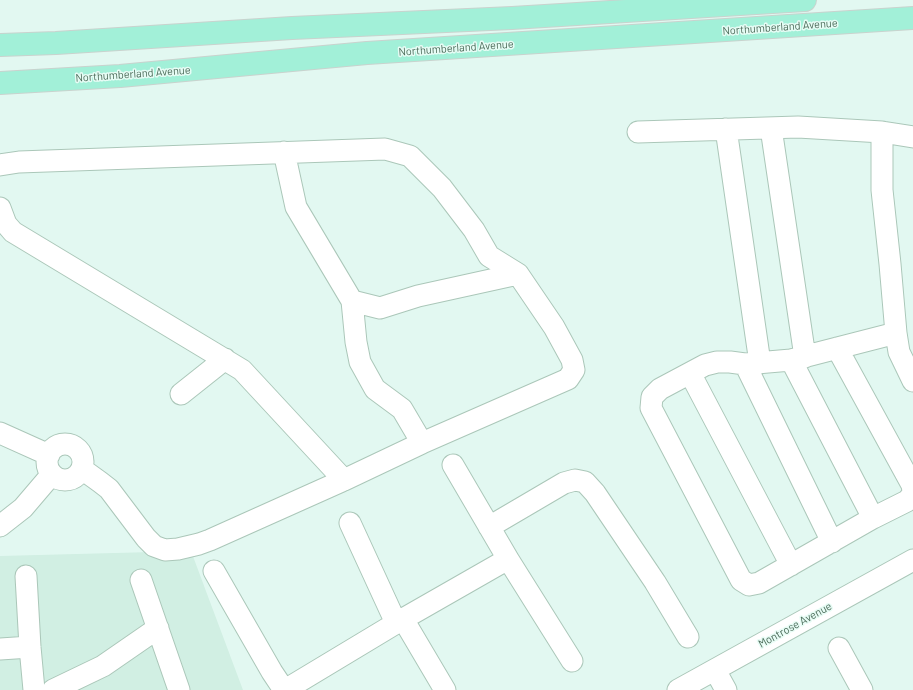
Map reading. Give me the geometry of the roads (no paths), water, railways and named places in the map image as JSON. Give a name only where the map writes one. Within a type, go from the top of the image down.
[{"type":"main road","points":[[0,45],[56,43],[292,28],[512,18],[805,0]]},
{"type":"main road","name":"Northumberland Avenue","points":[[0,83],[120,76],[367,53],[913,18]]},
{"type":"street","points":[[638,132],[798,127],[882,132],[913,137]]},
{"type":"street","points":[[771,128],[798,358],[873,518]]},
{"type":"street","points":[[726,129],[753,364],[832,542]]},
{"type":"street","points":[[882,132],[882,190],[896,333],[899,352],[913,381]]},
{"type":"street","points":[[0,165],[19,162],[386,149],[410,156],[442,188],[474,230],[489,256],[518,274],[554,327],[572,360],[574,370],[568,379],[422,443],[210,540],[178,549],[165,550],[154,546],[146,538],[109,489],[82,469]]},
{"type":"street","points":[[284,152],[296,207],[352,301],[356,342],[360,362],[375,389],[402,409],[422,443]]},
{"type":"street","points":[[0,208],[6,224],[13,232],[242,370],[344,480]]},
{"type":"street","points":[[352,301],[380,308],[418,296],[518,274]]},
{"type":"street","points":[[837,348],[912,485],[913,493],[907,501],[873,518],[760,583],[749,585],[741,580],[651,408],[652,398],[660,389],[705,364],[730,362],[753,364],[798,358],[837,348],[896,333]]},
{"type":"street","points":[[181,394],[225,359]]},
{"type":"street","points":[[690,373],[791,565]]},
{"type":"street","points":[[0,433],[51,465],[58,478],[65,480],[78,475],[82,469],[83,462],[82,455],[78,449],[72,445],[58,445],[53,449],[51,465],[23,508],[2,523]]},
{"type":"street","points":[[453,465],[508,559],[572,660]]},
{"type":"street","points":[[489,527],[564,483],[576,480],[585,482],[595,493],[655,582],[688,637]]},
{"type":"street","points":[[350,523],[399,621],[445,690]]},
{"type":"street","points":[[214,571],[272,672],[284,690],[399,621],[508,559]]},
{"type":"street","name":"Montrose Avenue","points":[[678,690],[913,560]]},
{"type":"street","points":[[26,576],[34,690]]},
{"type":"street","points":[[141,580],[179,690]]},
{"type":"street","points":[[53,690],[103,666],[158,628]]},
{"type":"street","points":[[0,649],[30,647]]},
{"type":"street","points":[[839,648],[862,690]]},
{"type":"street","points":[[715,670],[726,690]]}]
